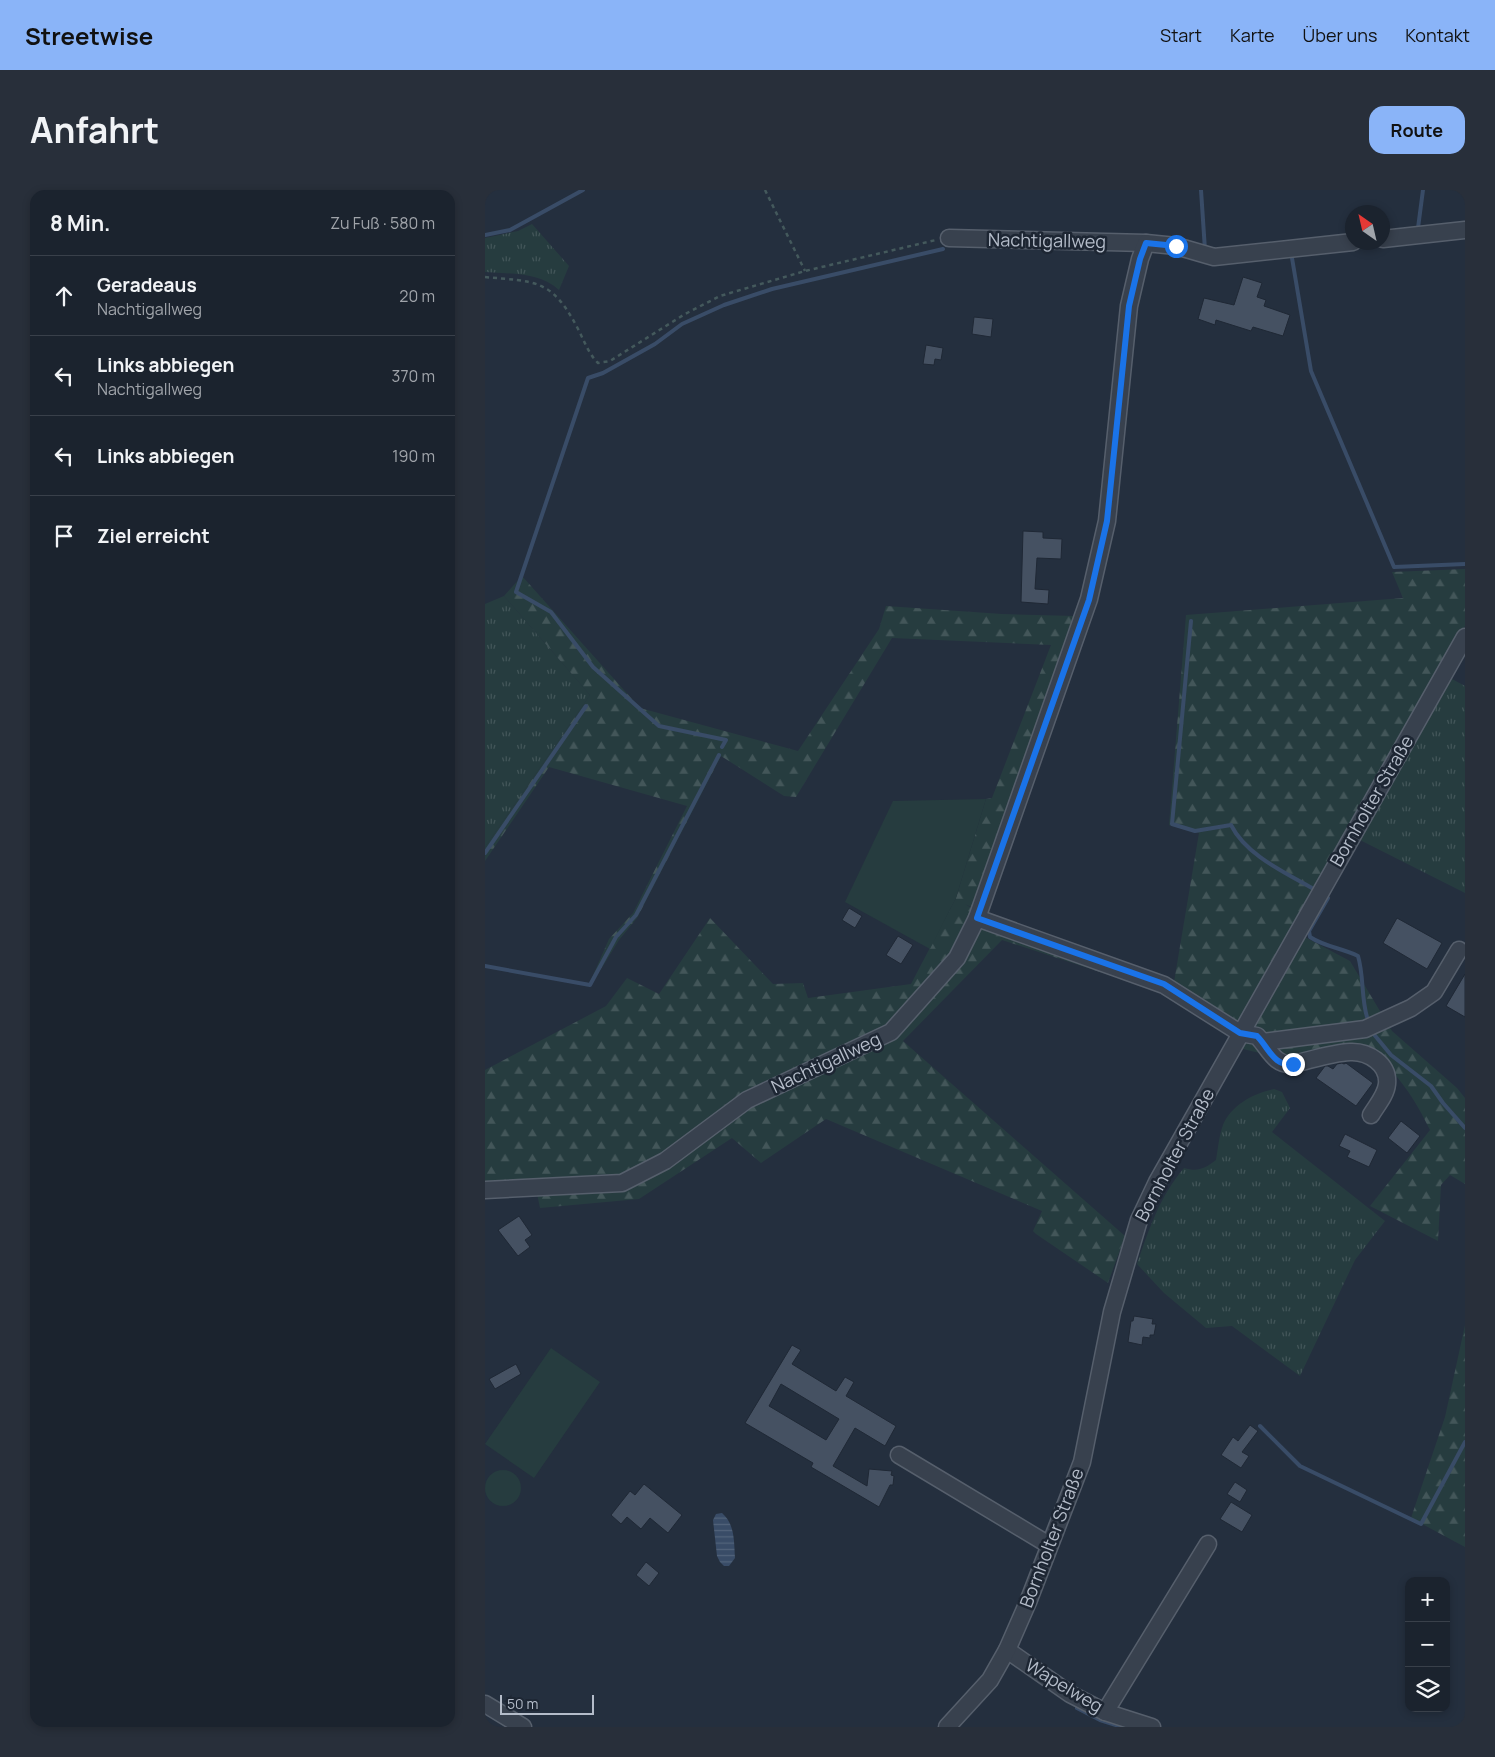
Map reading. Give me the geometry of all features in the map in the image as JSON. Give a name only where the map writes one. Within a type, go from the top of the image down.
[{"type":"street","points":[[1390,238],[1465,230]]},
{"type":"street","name":"Nachtigallweg","points":[[949,238],[1146,243],[1176,246],[1214,257],[1345,243]]},
{"type":"street","name":"Nachtigallweg","points":[[485,1190],[622,1183],[665,1161],[747,1100],[891,1032],[957,958],[977,918],[1089,600],[1107,521],[1129,306],[1140,259],[1146,243]]},
{"type":"street","name":"Bornholter Straße","points":[[947,1727],[990,1680],[1007,1650],[1028,1602],[1082,1462],[1112,1312],[1139,1220],[1157,1182],[1465,637]]},
{"type":"street","points":[[977,918],[1164,984],[1240,1033],[1257,1036],[1280,1063],[1286,1065],[1350,1052],[1361,1053],[1376,1060],[1386,1074],[1387,1084],[1384,1095],[1371,1115]]},
{"type":"street","points":[[1263,1042],[1365,1029],[1411,1008],[1434,992],[1459,950]]},
{"type":"street","points":[[899,1455],[1049,1545]]},
{"type":"street","points":[[1105,1712],[1208,1544]]},
{"type":"street","name":"Wapelweg","points":[[1007,1650],[1070,1694],[1105,1712],[1152,1727]]},
{"type":"street","points":[[485,1704],[523,1727]]},
{"type":"path","points":[[765,190],[805,270]]},
{"type":"path","points":[[485,277],[533,282],[548,289],[563,302],[578,327],[591,356],[599,363],[610,361],[685,314],[720,296],[805,270],[949,238]]},
{"type":"green space","points":[[532,224],[569,266],[559,290],[551,284],[534,277],[485,272],[485,238],[518,231]]},
{"type":"green space","points":[[1465,569],[1465,626],[1238,1026],[1174,982],[1199,833],[1169,825],[1186,615],[1403,598],[1392,572]]},
{"type":"green space","points":[[522,576],[640,708],[798,751],[879,629],[886,606],[1002,614],[1076,616],[986,914],[965,904],[976,911],[1158,991],[1002,940],[903,1041],[1125,1236],[1108,1283],[1033,1231],[1042,1211],[826,1119],[761,1163],[732,1138],[639,1199],[540,1208],[535,1184],[485,1186],[485,1070],[606,1006],[627,978],[659,994],[710,918],[773,984],[803,983],[808,998],[911,984],[956,898],[986,799],[992,798],[1051,645],[892,638],[796,797],[784,796],[721,756],[637,918],[590,982],[609,939],[633,913],[687,806],[549,767],[485,861],[485,847],[590,695],[504,596]]},
{"type":"green space","points":[[504,596],[590,695],[485,847],[485,604]]},
{"type":"green space","points":[[1452,679],[1465,686],[1465,893],[1358,839]]},
{"type":"green space","points":[[986,799],[956,898],[930,949],[845,902],[893,801]]},
{"type":"green space","points":[[1303,936],[1350,961],[1392,1031],[1457,1088],[1465,1098],[1465,1184],[1450,1175],[1441,1185],[1438,1241],[1370,1206],[1430,1130],[1406,1088],[1382,1061],[1372,1052],[1293,1061],[1239,1048]]},
{"type":"green space","points":[[1274,1089],[1282,1092],[1290,1108],[1272,1132],[1385,1221],[1355,1260],[1300,1376],[1232,1326],[1206,1328],[1164,1293],[1137,1264],[1156,1213],[1168,1190],[1184,1168],[1201,1169],[1216,1160],[1223,1125],[1232,1111],[1251,1097]]},
{"type":"green space","points":[[1465,1325],[1465,1547],[1411,1518],[1445,1417]]},
{"type":"green space","points":[[551,1348],[600,1382],[534,1478],[485,1444]]},
{"type":"green space","points":[[503,1470],[516,1475],[521,1488],[516,1501],[503,1506],[490,1501],[485,1488],[490,1475]]},
{"type":"water","points":[[722,1513],[732,1528],[734,1540],[735,1558],[729,1566],[724,1566],[717,1556],[713,1520],[716,1514]]},
{"type":"building","points":[[1243,277],[1262,283],[1257,297],[1266,300],[1264,306],[1290,315],[1283,336],[1253,327],[1251,331],[1216,320],[1215,325],[1198,319],[1204,298],[1234,305]]},
{"type":"building","points":[[974,317],[993,319],[991,337],[972,334]]},
{"type":"building","points":[[926,345],[943,348],[941,360],[935,359],[934,365],[923,364]]},
{"type":"building","points":[[1023,531],[1043,532],[1043,538],[1062,539],[1061,559],[1037,558],[1035,589],[1049,590],[1048,604],[1021,602]]},
{"type":"building","points":[[849,908],[862,916],[855,928],[842,920]]},
{"type":"building","points":[[1397,918],[1442,943],[1427,969],[1383,943]]},
{"type":"building","points":[[898,936],[913,945],[901,964],[886,955]]},
{"type":"building","points":[[1465,974],[1465,1017],[1446,1006]]},
{"type":"building","points":[[1346,1063],[1373,1083],[1356,1106],[1316,1078],[1325,1066],[1333,1069],[1337,1064]]},
{"type":"building","points":[[1401,1121],[1420,1136],[1407,1153],[1388,1138]]},
{"type":"building","points":[[1345,1134],[1377,1150],[1369,1167],[1347,1157],[1350,1151],[1339,1146]]},
{"type":"building","points":[[519,1216],[532,1235],[525,1240],[530,1247],[518,1256],[498,1230]]},
{"type":"building","points":[[1134,1316],[1153,1319],[1152,1324],[1156,1324],[1154,1335],[1150,1335],[1150,1338],[1143,1337],[1142,1345],[1128,1342],[1131,1321],[1133,1321]]},
{"type":"building","points":[[792,1345],[801,1350],[792,1364],[836,1391],[845,1377],[854,1382],[846,1396],[896,1426],[885,1446],[855,1428],[833,1466],[867,1486],[869,1469],[892,1471],[891,1475],[894,1476],[893,1485],[890,1485],[879,1507],[811,1467],[813,1463],[745,1423]],"holes":[[[781,1384],[839,1419],[826,1440],[769,1406]]]},
{"type":"building","points":[[516,1364],[521,1374],[495,1389],[489,1379]]},
{"type":"building","points":[[1250,1425],[1258,1431],[1242,1452],[1249,1456],[1241,1468],[1221,1455],[1233,1437],[1238,1441]]},
{"type":"building","points":[[1235,1482],[1247,1490],[1240,1502],[1227,1494]]},
{"type":"building","points":[[644,1484],[682,1515],[668,1533],[650,1518],[641,1529],[627,1517],[621,1524],[611,1515],[630,1491],[635,1495]]},
{"type":"building","points":[[1231,1502],[1252,1515],[1242,1532],[1220,1519]]},
{"type":"building","points":[[646,1562],[659,1573],[649,1586],[636,1575]]},
{"type":"waterway","points":[[485,235],[510,230],[583,190]]},
{"type":"waterway","points":[[1201,190],[1205,250]]},
{"type":"waterway","points":[[1420,228],[1418,228],[1423,190]]},
{"type":"waterway","points":[[722,747],[726,740],[659,726],[593,667],[551,612],[516,592],[588,378],[603,373],[655,344],[682,324],[724,305],[772,289],[943,249]]},
{"type":"waterway","points":[[1292,258],[1311,371],[1394,567],[1465,564]]},
{"type":"waterway","points":[[1191,621],[1172,824],[1195,831],[1231,825],[1238,836],[1256,854],[1312,888]]},
{"type":"waterway","points":[[485,853],[586,706]]},
{"type":"waterway","points":[[485,966],[590,985],[616,937],[636,915],[719,755]]},
{"type":"waterway","points":[[1328,898],[1309,931],[1310,937],[1358,956],[1367,1017]]},
{"type":"waterway","points":[[1372,1032],[1391,1055],[1431,1086],[1465,1128]]},
{"type":"waterway","points":[[1260,1426],[1300,1466],[1421,1524],[1465,1442]]},
{"type":"waterway","points":[[1077,1708],[1100,1720],[1122,1727]]},
{"type":"route","points":[[1176,246],[1146,243],[1140,259],[1129,306],[1107,521],[1089,600],[977,918],[1164,984],[1240,1033],[1257,1036],[1280,1063],[1286,1065],[1293,1064]]}]
